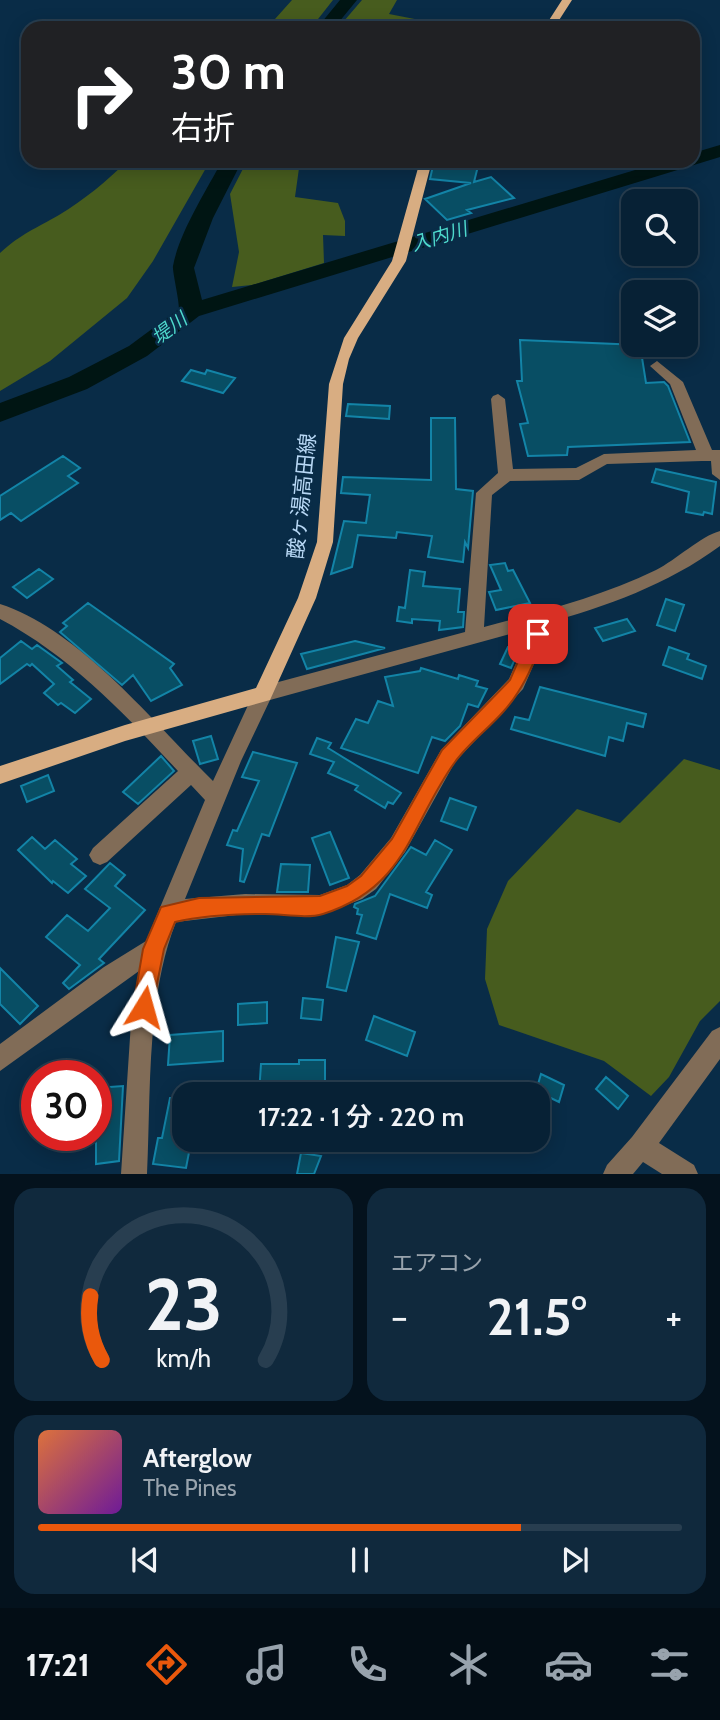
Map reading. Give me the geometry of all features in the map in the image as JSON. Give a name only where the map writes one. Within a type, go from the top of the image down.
[{"type":"main road","points":[[554,21],[567,0]]},
{"type":"main road","name":"酸ヶ湯高田線","points":[[263,694],[307,598],[325,542],[336,384],[342,359],[351,338],[399,261],[424,168]]},
{"type":"main road","points":[[0,775],[148,726],[263,694]]},
{"type":"street","points":[[657,366],[676,382],[707,457]]},
{"type":"street","points":[[498,399],[506,475]]},
{"type":"street","points":[[474,636],[484,493],[506,475],[579,474],[604,459],[718,455],[720,474]]},
{"type":"street","points":[[134,1174],[144,1007],[154,949],[216,797],[263,694],[534,619],[642,585],[678,567],[720,537]]},
{"type":"street","points":[[0,611],[53,640],[148,726],[216,797]]},
{"type":"street","points":[[168,914],[199,907],[244,904],[320,905],[354,892],[368,882],[398,845],[449,756],[516,684],[538,634],[534,619]]},
{"type":"street","points":[[100,855],[191,772]]},
{"type":"street","points":[[0,1059],[102,982],[154,949]]},
{"type":"street","points":[[616,1174],[641,1146],[720,1039]]},
{"type":"street","points":[[641,1146],[685,1174]]},
{"type":"green space","points":[[292,0],[333,0],[316,21],[275,19]]},
{"type":"green space","points":[[362,0],[397,0],[389,14],[425,21],[344,21]]},
{"type":"green space","points":[[119,168],[206,168],[153,261],[127,298],[50,361],[0,391],[0,253],[103,183]]},
{"type":"green space","points":[[243,168],[299,168],[295,197],[338,203],[345,221],[345,236],[323,235],[324,263],[252,285],[232,287],[239,252],[230,194]]},
{"type":"green space","points":[[684,759],[720,770],[720,1001],[700,1021],[669,1077],[651,1096],[604,1061],[499,1025],[485,979],[487,929],[508,881],[577,809],[620,823]]},
{"type":"building","points":[[432,168],[478,168],[474,182],[491,177],[514,198],[467,210],[471,213],[447,220],[425,199],[471,183],[430,179]]},
{"type":"building","points":[[520,340],[621,344],[621,357],[642,357],[646,383],[664,382],[668,386],[690,442],[568,447],[567,455],[528,456],[520,424],[528,423],[517,381],[522,381]]},
{"type":"building","points":[[191,370],[205,374],[207,370],[235,378],[223,393],[182,381]]},
{"type":"building","points":[[348,404],[390,406],[389,419],[346,416]]},
{"type":"building","points":[[431,418],[455,418],[456,489],[473,491],[468,548],[465,542],[463,562],[428,557],[432,536],[397,532],[396,538],[358,535],[352,567],[331,574],[344,521],[366,523],[370,495],[341,493],[343,477],[431,480]]},
{"type":"building","points":[[63,456],[80,468],[68,476],[78,483],[21,521],[11,513],[0,520],[0,496]]},
{"type":"building","points":[[656,469],[716,482],[712,514],[686,512],[689,492],[652,482]]},
{"type":"building","points":[[505,563],[508,571],[513,570],[530,603],[496,610],[489,592],[501,590],[490,565]]},
{"type":"building","points":[[39,569],[53,579],[27,598],[13,587]]},
{"type":"building","points":[[410,570],[425,572],[423,586],[460,589],[458,612],[464,612],[463,627],[439,630],[440,621],[397,621],[399,607],[405,608]]},
{"type":"building","points":[[666,599],[684,605],[675,631],[657,625]]},
{"type":"building","points":[[88,603],[174,664],[170,668],[182,685],[151,701],[133,675],[122,685],[60,632],[67,626],[63,623]]},
{"type":"building","points":[[627,619],[635,631],[603,641],[595,628]]},
{"type":"building","points":[[21,641],[32,649],[37,645],[62,663],[57,666],[73,680],[70,682],[91,699],[75,713],[61,703],[58,705],[44,693],[54,684],[32,664],[27,664],[0,684],[0,658]]},
{"type":"building","points":[[355,641],[385,648],[307,669],[301,654]]},
{"type":"building","points":[[521,645],[511,668],[500,664],[508,647]]},
{"type":"building","points":[[669,647],[689,654],[687,659],[706,666],[702,679],[663,665]]},
{"type":"building","points":[[421,668],[458,679],[459,675],[478,681],[476,686],[487,689],[478,707],[468,704],[460,726],[445,741],[432,737],[418,773],[341,748],[356,719],[368,723],[378,701],[393,706],[385,677],[420,671]]},
{"type":"building","points":[[540,687],[646,714],[643,727],[627,723],[623,741],[609,737],[605,756],[511,729],[515,717],[529,720]]},
{"type":"building","points":[[211,736],[218,759],[200,764],[193,741]]},
{"type":"building","points":[[317,738],[331,743],[328,748],[401,793],[393,804],[388,802],[385,808],[355,790],[358,786],[328,773],[334,762],[310,754]]},
{"type":"building","points":[[253,752],[297,763],[269,836],[262,834],[244,882],[240,881],[243,849],[227,845],[233,830],[237,831],[259,781],[242,777]]},
{"type":"building","points":[[161,756],[174,771],[138,804],[123,792]]},
{"type":"building","points":[[48,775],[54,791],[27,802],[21,786]]},
{"type":"building","points":[[450,798],[476,807],[467,830],[441,821]]},
{"type":"building","points":[[330,832],[349,878],[330,885],[312,838]]},
{"type":"building","points":[[32,837],[45,849],[55,840],[77,859],[71,864],[86,876],[68,893],[53,881],[52,883],[18,850]]},
{"type":"building","points":[[435,840],[452,850],[426,892],[432,895],[427,908],[390,894],[376,939],[357,933],[362,915],[357,914],[355,904],[375,896],[411,847],[426,855]]},
{"type":"building","points":[[110,863],[125,875],[115,886],[145,910],[99,959],[104,963],[69,989],[63,983],[80,965],[46,937],[67,915],[88,931],[110,908],[85,889]]},
{"type":"building","points":[[281,864],[310,865],[308,892],[277,892]]},
{"type":"building","points":[[336,937],[359,942],[346,991],[327,987]]},
{"type":"building","points":[[0,968],[38,1006],[20,1024],[0,1004]]},
{"type":"building","points":[[303,998],[323,1000],[321,1020],[301,1018]]},
{"type":"building","points":[[267,1002],[267,1023],[238,1025],[238,1004]]},
{"type":"building","points":[[374,1016],[415,1032],[407,1056],[366,1040]]},
{"type":"building","points":[[223,1031],[223,1061],[168,1065],[170,1035]]},
{"type":"building","points":[[299,1060],[325,1060],[325,1082],[260,1082],[261,1064],[299,1064]]},
{"type":"building","points":[[541,1074],[564,1085],[559,1102],[550,1098],[550,1082],[539,1082]]},
{"type":"building","points":[[606,1077],[628,1096],[618,1109],[596,1089]]},
{"type":"building","points":[[123,1086],[119,1161],[96,1164],[96,1151],[112,1151],[112,1087]]},
{"type":"building","points":[[172,1098],[172,1152],[189,1152],[186,1168],[153,1164],[158,1138],[162,1138]]},
{"type":"building","points":[[301,1153],[321,1156],[314,1174],[297,1174]]},
{"type":"waterway","name":"堤川","points":[[331,21],[349,0]]},
{"type":"waterway","name":"入内川","points":[[700,157],[720,151]]},
{"type":"waterway","name":"堤川","points":[[191,311],[190,289],[183,268],[202,218],[228,168]]},
{"type":"waterway","name":"入内川","points":[[191,311],[663,168]]},
{"type":"waterway","name":"堤川","points":[[0,413],[78,383],[138,351],[191,311]]},
{"type":"route","points":[[144,1007],[154,949],[168,914],[199,907],[244,904],[320,905],[354,892],[368,882],[398,845],[449,756],[516,684],[538,634]]}]
